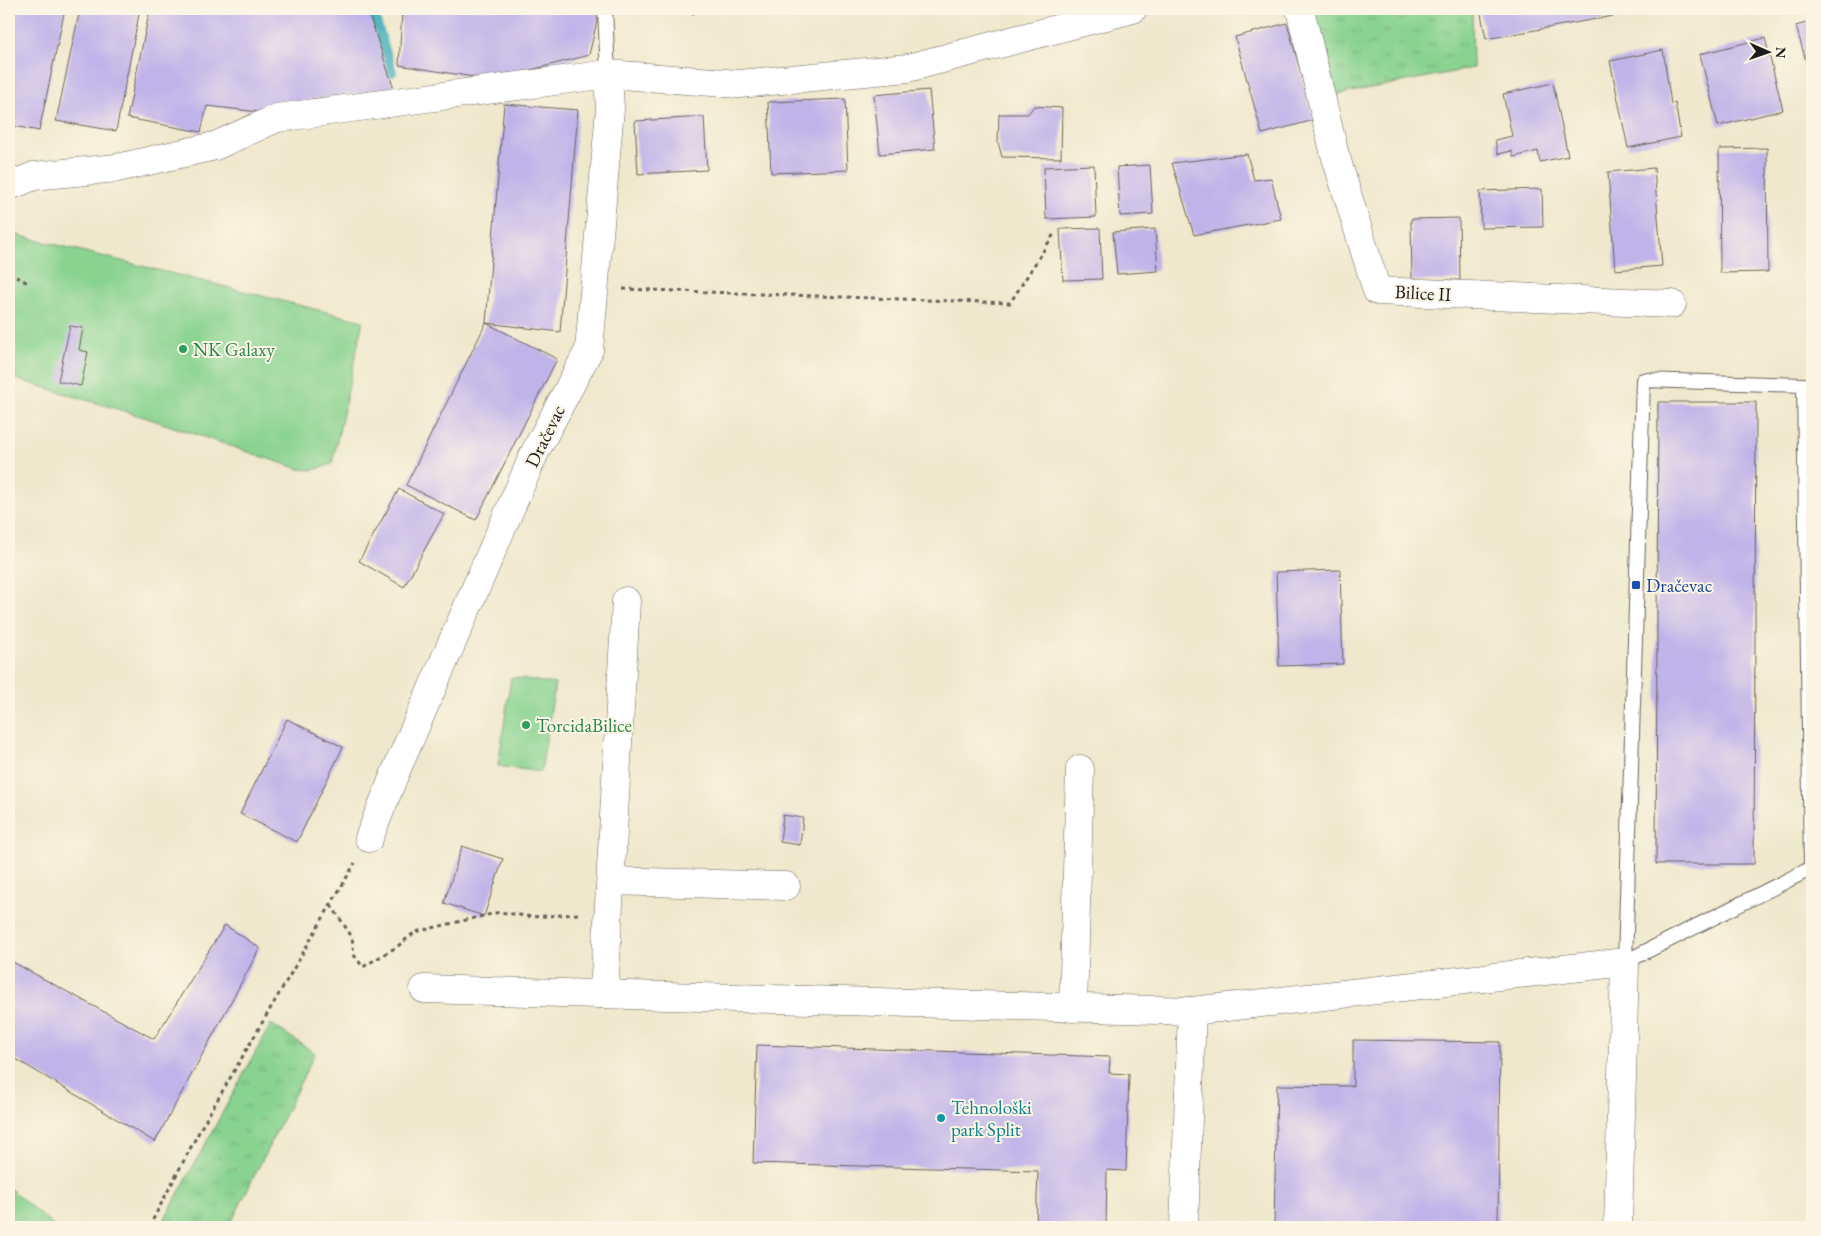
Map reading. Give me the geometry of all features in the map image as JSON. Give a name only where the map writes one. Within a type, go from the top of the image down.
[{"type":"street","name":"Bilice II","points":[[1300,9],[1334,151],[1377,291],[1672,304]]},
{"type":"street","points":[[9,186],[34,176],[117,168],[215,146],[277,118],[608,74],[740,84],[908,68],[1122,12]]},
{"type":"street","name":"Dračevac","points":[[369,838],[535,452],[589,350],[610,109],[608,74]]},
{"type":"street","points":[[604,994],[610,915],[626,601]]},
{"type":"street","points":[[1073,1008],[1080,769]]},
{"type":"street","points":[[611,881],[786,886]]},
{"type":"street","points":[[424,989],[1192,1012],[1625,962],[1618,1227]]},
{"type":"street","points":[[1184,1227],[1192,1012]]},
{"type":"lane","name":"Dračevac","points":[[605,9],[608,74]]},
{"type":"lane","points":[[1643,380],[1804,385],[1812,868],[1625,962],[1643,380]]},
{"type":"path","points":[[593,288],[1010,303],[1054,234]]},
{"type":"path","points":[[9,273],[28,283]]},
{"type":"path","points":[[149,1227],[201,1128],[369,838]]},
{"type":"path","points":[[331,905],[352,937],[354,955],[363,967],[398,946],[414,932],[500,912],[532,917],[564,913],[610,915]]},
{"type":"green space","points":[[1317,9],[1472,9],[1473,68],[1336,95],[1314,19]]},
{"type":"green space","name":"NK Galaxy","points":[[9,233],[363,321],[332,464],[313,470],[299,469],[144,417],[9,377]]},
{"type":"green space","name":"TorcidaBilice","points":[[511,677],[555,684],[541,772],[498,766]]},
{"type":"green space","points":[[271,1024],[315,1053],[229,1227],[160,1227]]},
{"type":"green space","points":[[9,1188],[55,1227],[9,1227]]},
{"type":"building","points":[[9,9],[65,9],[39,131],[9,125]]},
{"type":"building","points":[[80,9],[140,9],[116,131],[56,121]]},
{"type":"building","points":[[150,9],[309,9],[369,14],[394,89],[312,99],[259,112],[207,106],[201,132],[127,118]]},
{"type":"building","points":[[402,9],[600,9],[589,55],[492,80],[399,65]]},
{"type":"building","points":[[672,9],[695,9],[694,14]]},
{"type":"building","points":[[1480,9],[1611,9],[1613,16],[1486,39]]},
{"type":"building","points":[[1812,21],[1812,83],[1796,26]]},
{"type":"building","points":[[1287,23],[1314,120],[1262,134],[1235,37]]},
{"type":"building","points":[[1765,38],[1783,110],[1718,126],[1700,54]]},
{"type":"building","points":[[1663,50],[1671,104],[1675,103],[1681,137],[1628,148],[1610,61]]},
{"type":"building","points":[[1553,83],[1568,156],[1540,162],[1538,151],[1513,157],[1512,151],[1498,154],[1495,140],[1512,136],[1503,94]]},
{"type":"building","points":[[929,90],[935,149],[880,154],[874,95]]},
{"type":"building","points":[[845,99],[848,170],[771,173],[768,102]]},
{"type":"building","points":[[504,104],[578,110],[560,332],[486,323]]},
{"type":"building","points":[[1034,106],[1062,108],[1061,158],[1002,157],[998,142],[999,114],[1028,114]]},
{"type":"building","points":[[704,117],[707,170],[638,174],[635,121]]},
{"type":"building","points":[[1767,148],[1768,272],[1720,273],[1719,149]]},
{"type":"building","points":[[1247,154],[1254,180],[1271,178],[1281,219],[1194,235],[1172,163]]},
{"type":"building","points":[[1094,165],[1096,217],[1046,219],[1044,167]]},
{"type":"building","points":[[1150,165],[1153,214],[1120,216],[1117,167]]},
{"type":"building","points":[[1654,168],[1662,266],[1615,270],[1608,172]]},
{"type":"building","points":[[1542,189],[1543,227],[1481,228],[1480,191]]},
{"type":"building","points":[[1459,218],[1460,280],[1412,281],[1411,219]]},
{"type":"building","points":[[1100,228],[1102,279],[1063,280],[1060,229]]},
{"type":"building","points":[[1155,229],[1158,271],[1117,274],[1113,232]]},
{"type":"building","points":[[486,323],[557,359],[476,520],[406,485]]},
{"type":"building","points":[[70,326],[83,328],[79,350],[88,352],[81,386],[58,381]]},
{"type":"building","points":[[1658,402],[1756,402],[1754,864],[1656,864]]},
{"type":"building","points":[[399,489],[444,514],[404,587],[359,561]]},
{"type":"building","points":[[1340,570],[1343,664],[1279,666],[1276,572]]},
{"type":"building","points":[[287,719],[343,747],[297,842],[240,814]]},
{"type":"building","points":[[783,815],[803,818],[800,845],[780,842]]},
{"type":"building","points":[[462,846],[503,859],[484,916],[444,903]]},
{"type":"building","points":[[225,925],[260,948],[155,1142],[9,1055],[9,960],[154,1039]]},
{"type":"building","points":[[1353,1040],[1500,1042],[1498,1227],[1274,1226],[1277,1085],[1353,1086]]},
{"type":"building","name":"Tehnološki park Split","points":[[757,1045],[1110,1057],[1109,1073],[1129,1074],[1126,1171],[1107,1170],[1106,1227],[1036,1227],[1038,1171],[753,1163]]},
{"type":"waterway","points":[[372,9],[392,72]]},
{"type":"place","name":"NK Galaxy","points":[[183,349]]},
{"type":"place","name":"Dračevac","points":[[1636,585]]},
{"type":"place","name":"TorcidaBilice","points":[[526,725]]},
{"type":"place","name":"Tehnološki park Split","points":[[941,1118]]}]
